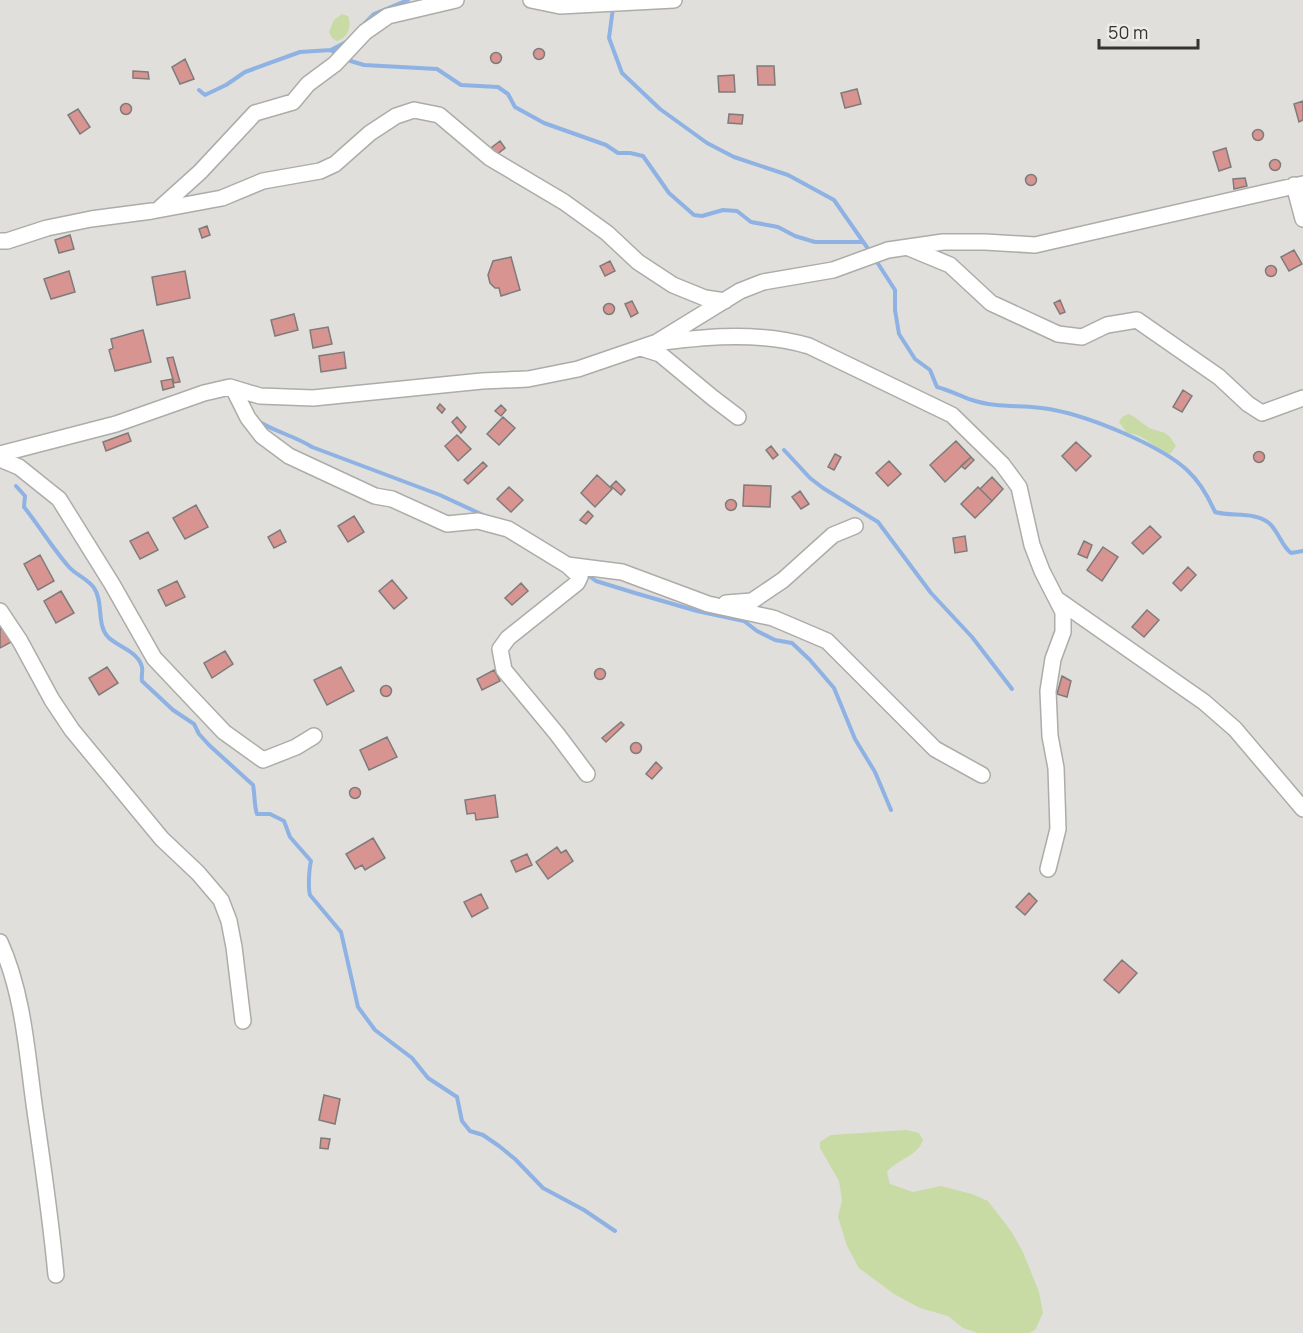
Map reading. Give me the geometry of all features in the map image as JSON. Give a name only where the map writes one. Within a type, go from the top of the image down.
[{"type":"street","points":[[157,210],[200,172],[255,113],[292,102],[309,84],[335,64],[365,32],[379,22],[388,16],[456,0]]},
{"type":"street","points":[[531,0],[560,6],[674,0]]},
{"type":"street","points":[[2,242],[47,228],[222,198],[263,181],[320,171],[335,164],[370,133],[396,116],[414,110],[439,115],[490,158],[564,202],[607,233],[638,262],[673,285],[705,298],[725,301]]},
{"type":"street","points":[[0,454],[116,424],[204,393],[233,388],[260,396],[313,398],[482,381],[528,379],[578,369],[657,342],[740,291],[763,282],[833,270],[888,250],[943,242],[1035,245],[1299,185],[1303,219]]},
{"type":"street","points":[[909,248],[950,265],[991,303],[1058,334],[1082,338],[1107,325],[1137,320],[1219,377],[1248,405],[1262,413],[1303,398]]},
{"type":"street","points":[[657,342],[709,337],[788,340],[809,346],[952,415],[1002,464],[1018,488],[1032,544],[1042,571],[1063,612],[1063,632],[1053,659],[1048,691],[1050,736],[1056,768],[1058,829],[1048,869]]},
{"type":"street","points":[[642,348],[660,354],[738,417]]},
{"type":"street","points":[[233,388],[248,418],[262,436],[289,456],[375,496],[392,499],[447,524],[478,521],[508,528],[567,565],[580,577],[577,583],[508,638],[500,649],[504,670],[587,774]]},
{"type":"street","points":[[0,459],[19,467],[59,499],[154,657],[224,732],[263,760],[296,747],[314,735]]},
{"type":"street","points":[[708,604],[752,601],[783,579],[832,535],[855,526]]},
{"type":"street","points":[[567,565],[622,572],[708,604],[773,618],[827,641],[935,749],[982,776]]},
{"type":"street","points":[[1058,600],[1204,702],[1235,729],[1303,809]]},
{"type":"street","points":[[0,611],[72,730],[162,839],[198,873],[221,900],[229,921],[234,946],[243,1021]]},
{"type":"street","points":[[0,942],[9,962],[21,1011],[48,1194],[56,1275]]},
{"type":"green space","points":[[342,14],[348,16],[349,28],[344,37],[337,41],[329,32],[334,20]]},
{"type":"green space","points":[[1128,414],[1149,428],[1170,437],[1176,446],[1170,454],[1138,436],[1127,433],[1119,422]]},
{"type":"green space","points":[[906,1130],[919,1133],[923,1140],[912,1154],[887,1172],[890,1184],[913,1192],[941,1186],[972,1194],[988,1201],[1011,1231],[1023,1252],[1039,1292],[1043,1313],[1035,1330],[1029,1333],[978,1333],[963,1328],[948,1316],[920,1308],[894,1294],[859,1268],[847,1246],[838,1217],[842,1200],[839,1181],[820,1148],[820,1142],[831,1135]]},
{"type":"building","points":[[539,49],[543,50],[543,58],[539,59],[535,58],[534,54],[535,50]]},
{"type":"building","points":[[496,53],[500,54],[500,62],[496,63],[492,62],[491,58],[492,54]]},
{"type":"building","points":[[185,59],[194,79],[180,84],[172,67]]},
{"type":"building","points":[[757,66],[774,66],[775,85],[758,85]]},
{"type":"building","points":[[133,71],[148,72],[149,79],[133,78]]},
{"type":"building","points":[[734,75],[735,92],[719,92],[718,76]]},
{"type":"building","points":[[857,89],[861,104],[845,108],[841,93]]},
{"type":"building","points":[[1303,101],[1303,120],[1299,122],[1294,104]]},
{"type":"building","points":[[126,104],[130,105],[130,113],[126,114],[122,113],[121,109],[122,105]]},
{"type":"building","points":[[78,109],[90,127],[80,134],[68,115]]},
{"type":"building","points":[[729,114],[743,115],[742,124],[728,123]]},
{"type":"building","points":[[1258,130],[1262,131],[1262,139],[1258,140],[1254,139],[1253,135],[1254,131]]},
{"type":"building","points":[[500,141],[505,148],[496,155],[491,148]]},
{"type":"building","points":[[1226,148],[1231,167],[1219,171],[1213,152]]},
{"type":"building","points":[[1275,160],[1279,161],[1279,169],[1275,170],[1271,169],[1270,165],[1271,161]]},
{"type":"building","points":[[1031,175],[1035,176],[1035,184],[1031,185],[1027,184],[1026,180],[1027,176]]},
{"type":"building","points":[[1245,178],[1247,186],[1234,189],[1233,179]]},
{"type":"building","points":[[207,226],[210,235],[202,238],[199,229]]},
{"type":"building","points":[[70,235],[74,249],[59,253],[55,240]]},
{"type":"building","points":[[1294,250],[1302,264],[1289,271],[1281,257]]},
{"type":"building","points":[[511,257],[520,290],[501,296],[499,288],[495,288],[490,283],[488,275],[493,261]]},
{"type":"building","points":[[610,261],[615,271],[605,276],[600,266]]},
{"type":"building","points":[[1271,266],[1275,267],[1275,275],[1271,276],[1267,275],[1266,271],[1267,267]]},
{"type":"building","points":[[69,271],[75,292],[51,299],[44,279]]},
{"type":"building","points":[[185,271],[190,298],[157,305],[152,277]]},
{"type":"building","points":[[1060,300],[1065,312],[1060,314],[1054,303]]},
{"type":"building","points":[[632,301],[638,313],[631,317],[625,304]]},
{"type":"building","points":[[609,304],[613,305],[613,313],[609,314],[605,313],[604,309],[605,305]]},
{"type":"building","points":[[294,314],[298,330],[275,336],[271,320]]},
{"type":"building","points":[[328,327],[332,344],[313,348],[310,330]]},
{"type":"building","points":[[143,330],[151,362],[115,371],[109,350],[113,348],[111,339]]},
{"type":"building","points":[[344,352],[346,368],[321,372],[319,356]]},
{"type":"building","points":[[173,357],[180,382],[174,383],[167,358]]},
{"type":"building","points":[[172,379],[174,387],[163,390],[161,381]]},
{"type":"building","points":[[1183,390],[1192,396],[1182,412],[1173,407]]},
{"type":"building","points":[[440,404],[445,409],[442,413],[437,408]]},
{"type":"building","points":[[501,405],[506,410],[501,416],[495,411]]},
{"type":"building","points":[[457,417],[466,427],[461,433],[452,422]]},
{"type":"building","points":[[503,417],[515,428],[499,445],[487,434]]},
{"type":"building","points":[[128,433],[131,441],[106,451],[103,442]]},
{"type":"building","points":[[457,435],[471,449],[458,461],[445,446]]},
{"type":"building","points":[[956,441],[971,457],[945,482],[930,465]]},
{"type":"building","points":[[1076,442],[1091,456],[1076,471],[1062,456]]},
{"type":"building","points":[[771,446],[778,455],[773,459],[766,450]]},
{"type":"building","points":[[1259,452],[1263,453],[1263,461],[1259,462],[1255,461],[1254,457],[1255,453]]},
{"type":"building","points":[[835,454],[841,457],[834,470],[828,467]]},
{"type":"building","points":[[971,457],[974,460],[965,469],[961,466]]},
{"type":"building","points":[[889,461],[901,474],[888,486],[876,473]]},
{"type":"building","points":[[483,462],[487,466],[468,484],[464,480]]},
{"type":"building","points":[[597,475],[612,489],[595,507],[581,493]]},
{"type":"building","points":[[992,477],[1003,489],[992,501],[980,489]]},
{"type":"building","points":[[616,481],[625,490],[621,495],[611,486]]},
{"type":"building","points":[[744,485],[771,486],[770,507],[743,506]]},
{"type":"building","points":[[509,487],[523,500],[511,512],[497,499]]},
{"type":"building","points":[[978,487],[992,501],[975,518],[961,504]]},
{"type":"building","points":[[800,491],[809,504],[801,509],[792,497]]},
{"type":"building","points":[[731,500],[735,501],[735,509],[731,510],[727,509],[726,505],[727,501]]},
{"type":"building","points":[[196,505],[208,527],[185,539],[173,518]]},
{"type":"building","points":[[588,511],[593,516],[586,524],[580,520]]},
{"type":"building","points":[[354,516],[364,532],[348,542],[338,526]]},
{"type":"building","points":[[1150,526],[1161,537],[1143,554],[1132,543]]},
{"type":"building","points":[[280,530],[286,542],[274,548],[268,537]]},
{"type":"building","points":[[148,532],[158,550],[140,559],[130,541]]},
{"type":"building","points":[[965,536],[967,551],[955,553],[953,538]]},
{"type":"building","points":[[1084,541],[1092,545],[1087,558],[1078,554]]},
{"type":"building","points":[[1103,547],[1118,557],[1102,581],[1087,570]]},
{"type":"building","points":[[40,555],[54,581],[38,590],[24,564]]},
{"type":"building","points":[[1188,567],[1196,575],[1181,591],[1173,583]]},
{"type":"building","points":[[392,580],[407,598],[394,609],[379,591]]},
{"type":"building","points":[[177,581],[185,597],[166,606],[158,590]]},
{"type":"building","points":[[521,583],[528,591],[512,605],[505,598]]},
{"type":"building","points":[[61,591],[74,613],[56,623],[44,601]]},
{"type":"building","points":[[1147,610],[1159,620],[1144,637],[1132,627]]},
{"type":"building","points":[[4,626],[13,641],[0,648],[0,629]]},
{"type":"building","points":[[225,651],[233,664],[212,678],[204,663]]},
{"type":"building","points":[[107,667],[118,683],[99,695],[89,678]]},
{"type":"building","points":[[341,667],[354,691],[327,705],[314,680]]},
{"type":"building","points":[[600,669],[604,670],[604,678],[600,679],[596,678],[595,674],[596,670]]},
{"type":"building","points":[[494,670],[500,681],[482,690],[477,679]]},
{"type":"building","points":[[1062,676],[1071,681],[1067,697],[1057,694]]},
{"type":"building","points":[[386,686],[390,687],[390,695],[386,696],[382,695],[381,691],[382,687]]},
{"type":"building","points":[[621,722],[624,725],[606,742],[602,738]]},
{"type":"building","points":[[387,737],[397,757],[369,770],[360,750]]},
{"type":"building","points":[[636,743],[640,744],[640,752],[636,753],[632,752],[631,748],[632,744]]},
{"type":"building","points":[[656,762],[662,768],[652,779],[646,774]]},
{"type":"building","points":[[355,788],[359,789],[359,797],[355,798],[351,797],[350,793],[351,789]]},
{"type":"building","points":[[495,795],[498,817],[476,820],[475,813],[467,814],[465,800]]},
{"type":"building","points":[[373,838],[385,858],[365,870],[362,865],[355,869],[346,854]]},
{"type":"building","points":[[557,847],[561,853],[566,850],[573,861],[548,879],[536,862]]},
{"type":"building","points":[[527,854],[532,865],[516,872],[511,861]]},
{"type":"building","points":[[1029,893],[1037,901],[1025,915],[1016,907]]},
{"type":"building","points":[[481,894],[488,908],[472,917],[464,902]]},
{"type":"building","points":[[1122,960],[1137,973],[1119,993],[1104,980]]},
{"type":"building","points":[[324,1095],[340,1099],[335,1124],[319,1120]]},
{"type":"building","points":[[321,1138],[330,1139],[328,1149],[320,1148]]},
{"type":"waterway","points":[[360,28],[374,14],[408,0]]},
{"type":"waterway","points":[[613,8],[609,38],[622,73],[660,109],[707,143],[734,157],[788,175],[834,200],[871,253]]},
{"type":"waterway","points":[[199,90],[205,95],[245,72],[300,52],[331,50],[346,42]]},
{"type":"waterway","points":[[331,50],[338,55]]},
{"type":"waterway","points":[[344,59],[364,65],[437,69],[461,85],[498,87],[508,94],[515,107],[544,123],[606,145],[618,153],[643,156],[669,193],[694,215],[702,216],[723,210],[737,211],[751,222],[778,227],[795,236],[815,242],[863,242]]},
{"type":"waterway","points":[[875,259],[895,290],[895,310],[899,334],[915,359],[930,370],[937,387],[982,403],[1044,408],[1069,414],[1124,433],[1160,451],[1187,470],[1196,479],[1215,512],[1263,519],[1269,523],[1291,553],[1303,551]]},
{"type":"waterway","points":[[258,421],[312,447],[440,495],[483,515]]},
{"type":"waterway","points":[[784,450],[810,478],[823,488],[878,522],[931,593],[972,637],[1012,689]]},
{"type":"waterway","points":[[16,486],[25,496],[24,507],[57,553],[72,570],[94,588],[99,600],[104,632],[140,662],[142,681],[173,710],[194,724],[209,745],[253,785],[257,814],[270,814],[284,821],[290,837],[311,861],[310,895],[341,932],[358,1007],[375,1030],[412,1058],[428,1078],[457,1097],[462,1121],[470,1131],[483,1135],[499,1146],[543,1188],[584,1210],[615,1231]]},
{"type":"waterway","points":[[585,573],[596,581],[635,593],[697,611],[744,621],[775,640],[792,643],[834,688],[855,739],[875,772],[891,810]]}]
